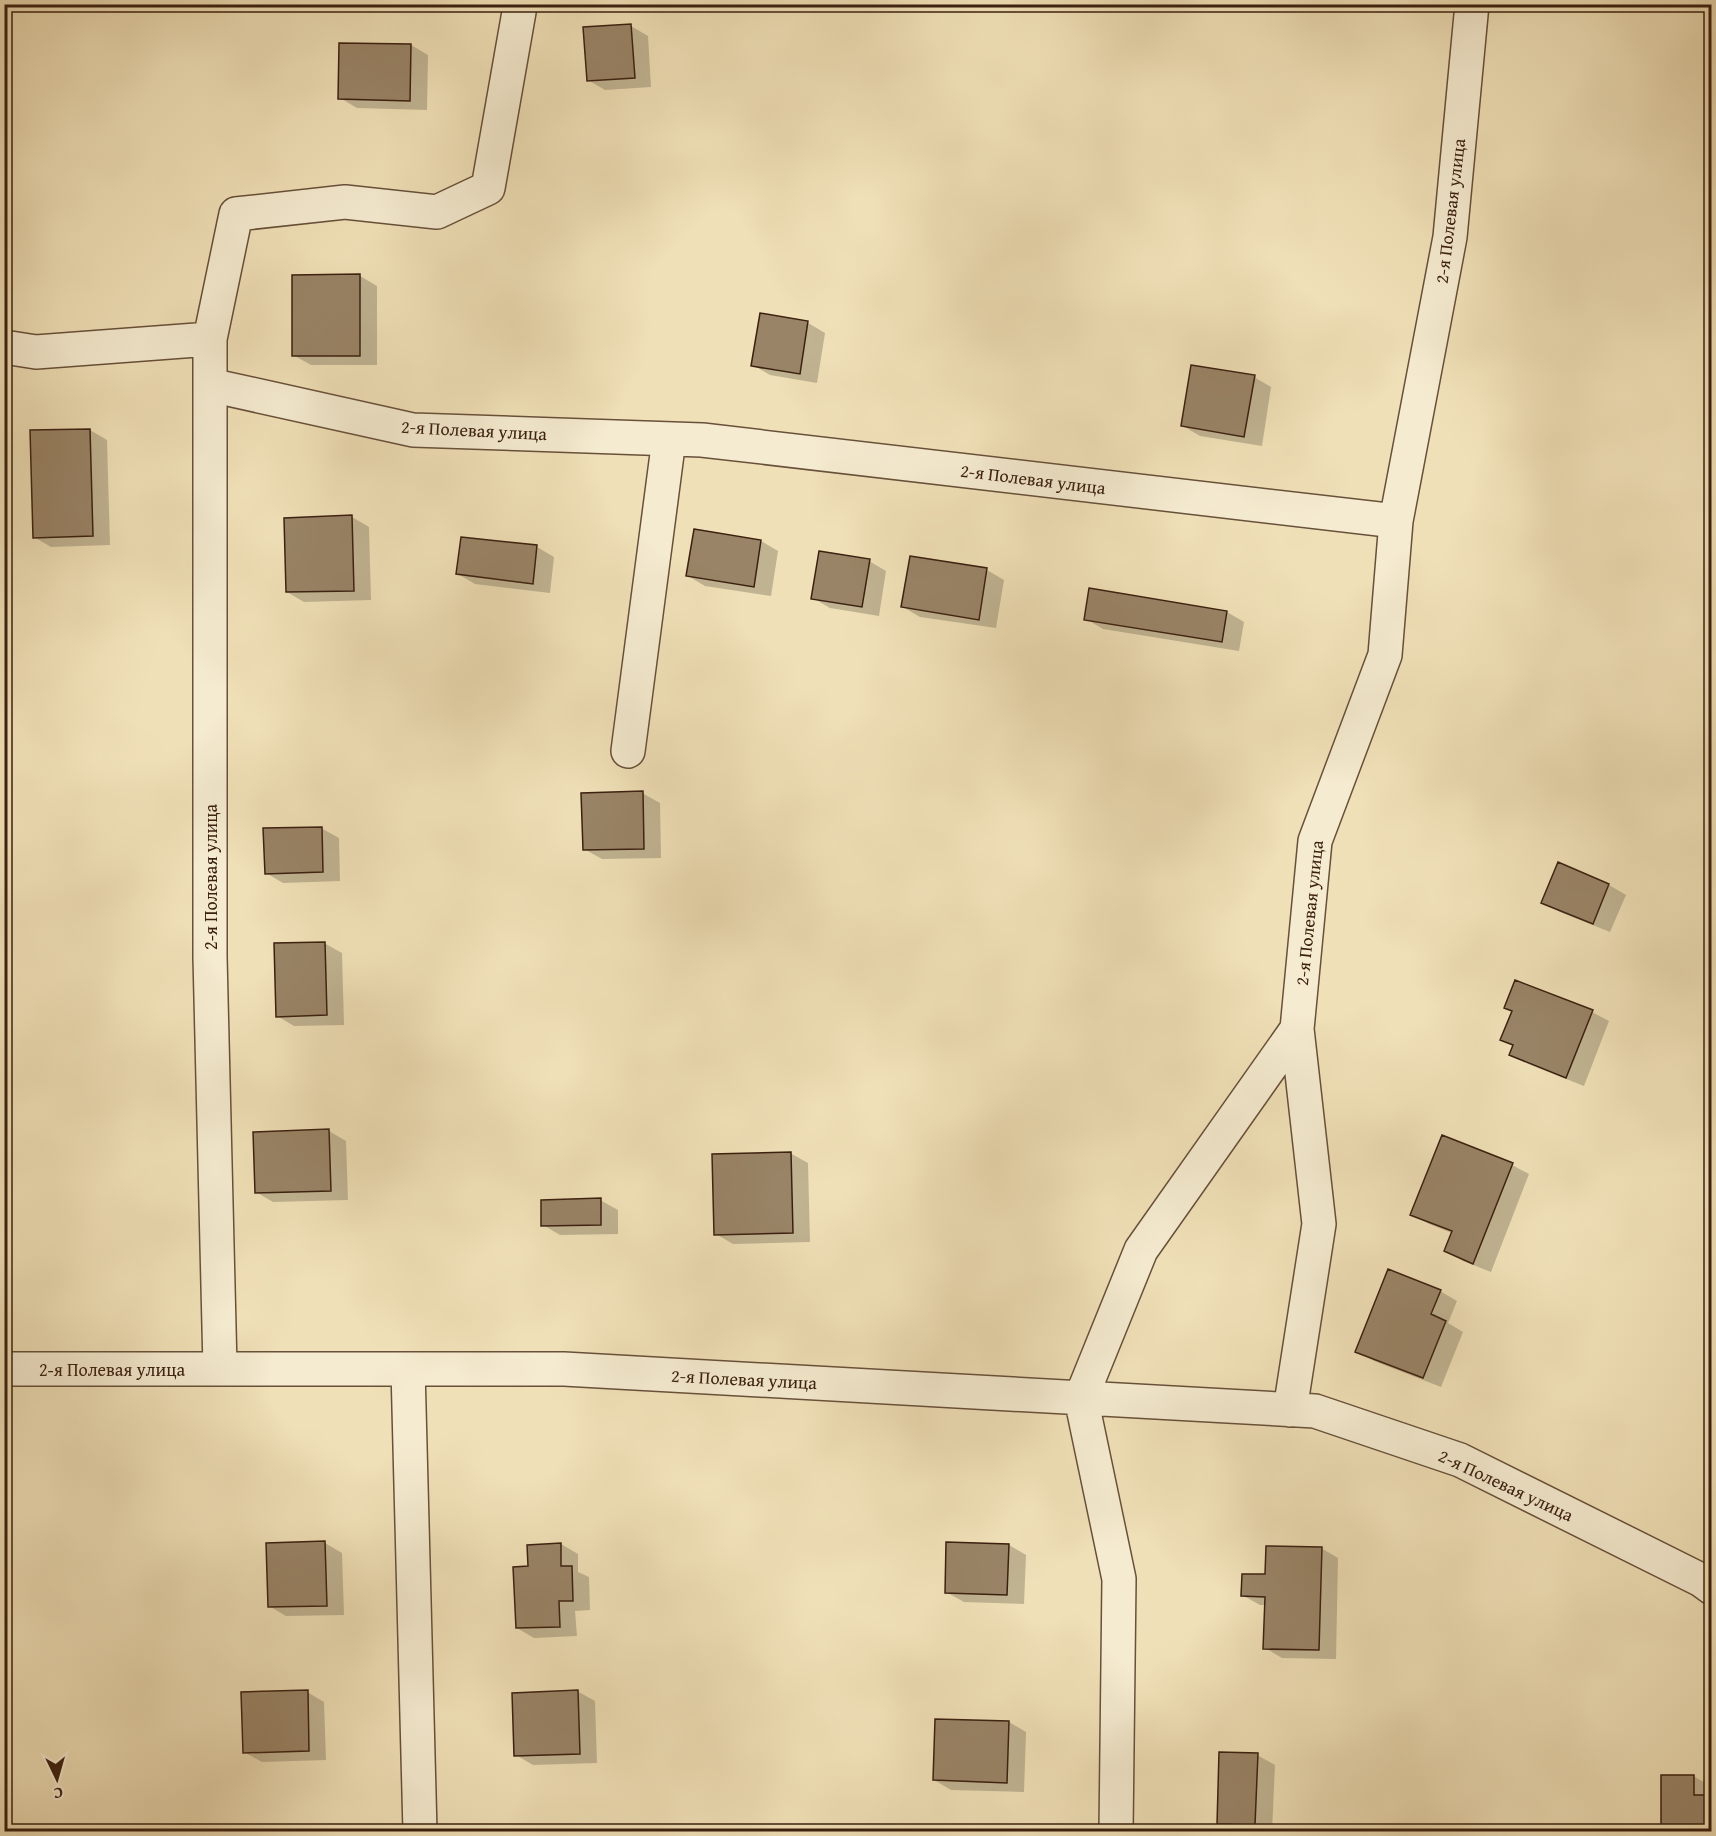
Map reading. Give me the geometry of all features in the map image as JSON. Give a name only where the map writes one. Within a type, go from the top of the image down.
[{"type":"street","name":"2-я Полевая улица","points":[[1290,1410],[1319,1224],[1297,1029],[1315,841],[1385,655],[1396,521],[1450,237],[1472,4]]},
{"type":"street","name":"2-я Полевая улица","points":[[220,1368],[210,957],[210,339],[236,214],[345,202],[437,212],[488,188],[519,12]]},
{"type":"street","points":[[4,347],[36,352],[210,339]]},
{"type":"street","name":"2-я Полевая улица","points":[[210,386],[413,430],[702,440],[1396,521]]},
{"type":"street","points":[[628,751],[669,439]]},
{"type":"street","name":"2-я Полевая улица","points":[[1081,1398],[1141,1250],[1297,1029]]},
{"type":"street","points":[[408,1368],[420,1832]]},
{"type":"street","name":"2-я Полевая улица","points":[[4,1369],[564,1369],[1315,1411],[1460,1460],[1701,1580],[1712,1588]]},
{"type":"street","points":[[1081,1398],[1119,1579],[1116,1832]]},
{"type":"building","points":[[631,24],[635,78],[587,81],[583,27]]},
{"type":"building","points":[[339,43],[411,44],[410,101],[338,99]]},
{"type":"building","points":[[360,274],[360,356],[292,356],[292,275]]},
{"type":"building","points":[[760,313],[808,321],[800,374],[751,366]]},
{"type":"building","points":[[1191,365],[1255,375],[1244,437],[1181,426]]},
{"type":"building","points":[[90,429],[93,536],[33,538],[30,430]]},
{"type":"building","points":[[352,515],[354,591],[286,592],[284,518]]},
{"type":"building","points":[[694,529],[761,540],[754,587],[686,576]]},
{"type":"building","points":[[461,537],[537,545],[533,584],[456,574]]},
{"type":"building","points":[[819,551],[870,559],[862,607],[811,599]]},
{"type":"building","points":[[910,556],[987,568],[979,620],[901,607]]},
{"type":"building","points":[[1089,588],[1227,611],[1222,642],[1084,620]]},
{"type":"building","points":[[643,791],[644,849],[583,850],[581,793]]},
{"type":"building","points":[[322,827],[323,872],[265,874],[263,828]]},
{"type":"building","points":[[1558,862],[1609,884],[1593,924],[1541,903]]},
{"type":"building","points":[[325,942],[327,1015],[276,1017],[274,943]]},
{"type":"building","points":[[1515,980],[1593,1010],[1566,1078],[1509,1055],[1513,1045],[1500,1040],[1512,1011],[1504,1008]]},
{"type":"building","points":[[329,1129],[331,1191],[255,1193],[253,1132]]},
{"type":"building","points":[[1442,1135],[1513,1163],[1473,1264],[1444,1251],[1452,1231],[1410,1215]]},
{"type":"building","points":[[791,1152],[793,1233],[714,1235],[712,1154]]},
{"type":"building","points":[[601,1198],[601,1225],[541,1226],[541,1200]]},
{"type":"building","points":[[1388,1269],[1441,1290],[1431,1314],[1446,1321],[1423,1378],[1355,1352]]},
{"type":"building","points":[[325,1541],[327,1606],[268,1607],[266,1543]]},
{"type":"building","points":[[946,1542],[1009,1544],[1007,1595],[945,1593]]},
{"type":"building","points":[[561,1543],[561,1566],[572,1566],[573,1601],[559,1601],[560,1627],[516,1628],[513,1567],[528,1566],[527,1545]]},
{"type":"building","points":[[1266,1546],[1322,1547],[1319,1650],[1263,1649],[1265,1597],[1241,1596],[1242,1574],[1265,1574]]},
{"type":"building","points":[[308,1690],[309,1751],[243,1753],[241,1692]]},
{"type":"building","points":[[578,1690],[580,1754],[514,1756],[512,1693]]},
{"type":"building","points":[[935,1719],[1009,1721],[1007,1783],[933,1780]]},
{"type":"building","points":[[1219,1752],[1258,1753],[1255,1825],[1217,1824]]},
{"type":"building","points":[[1661,1775],[1694,1775],[1694,1795],[1712,1795],[1712,1832],[1661,1832]]},
{"type":"building","points":[[283,1826],[283,1832],[244,1832],[244,1828]]}]
